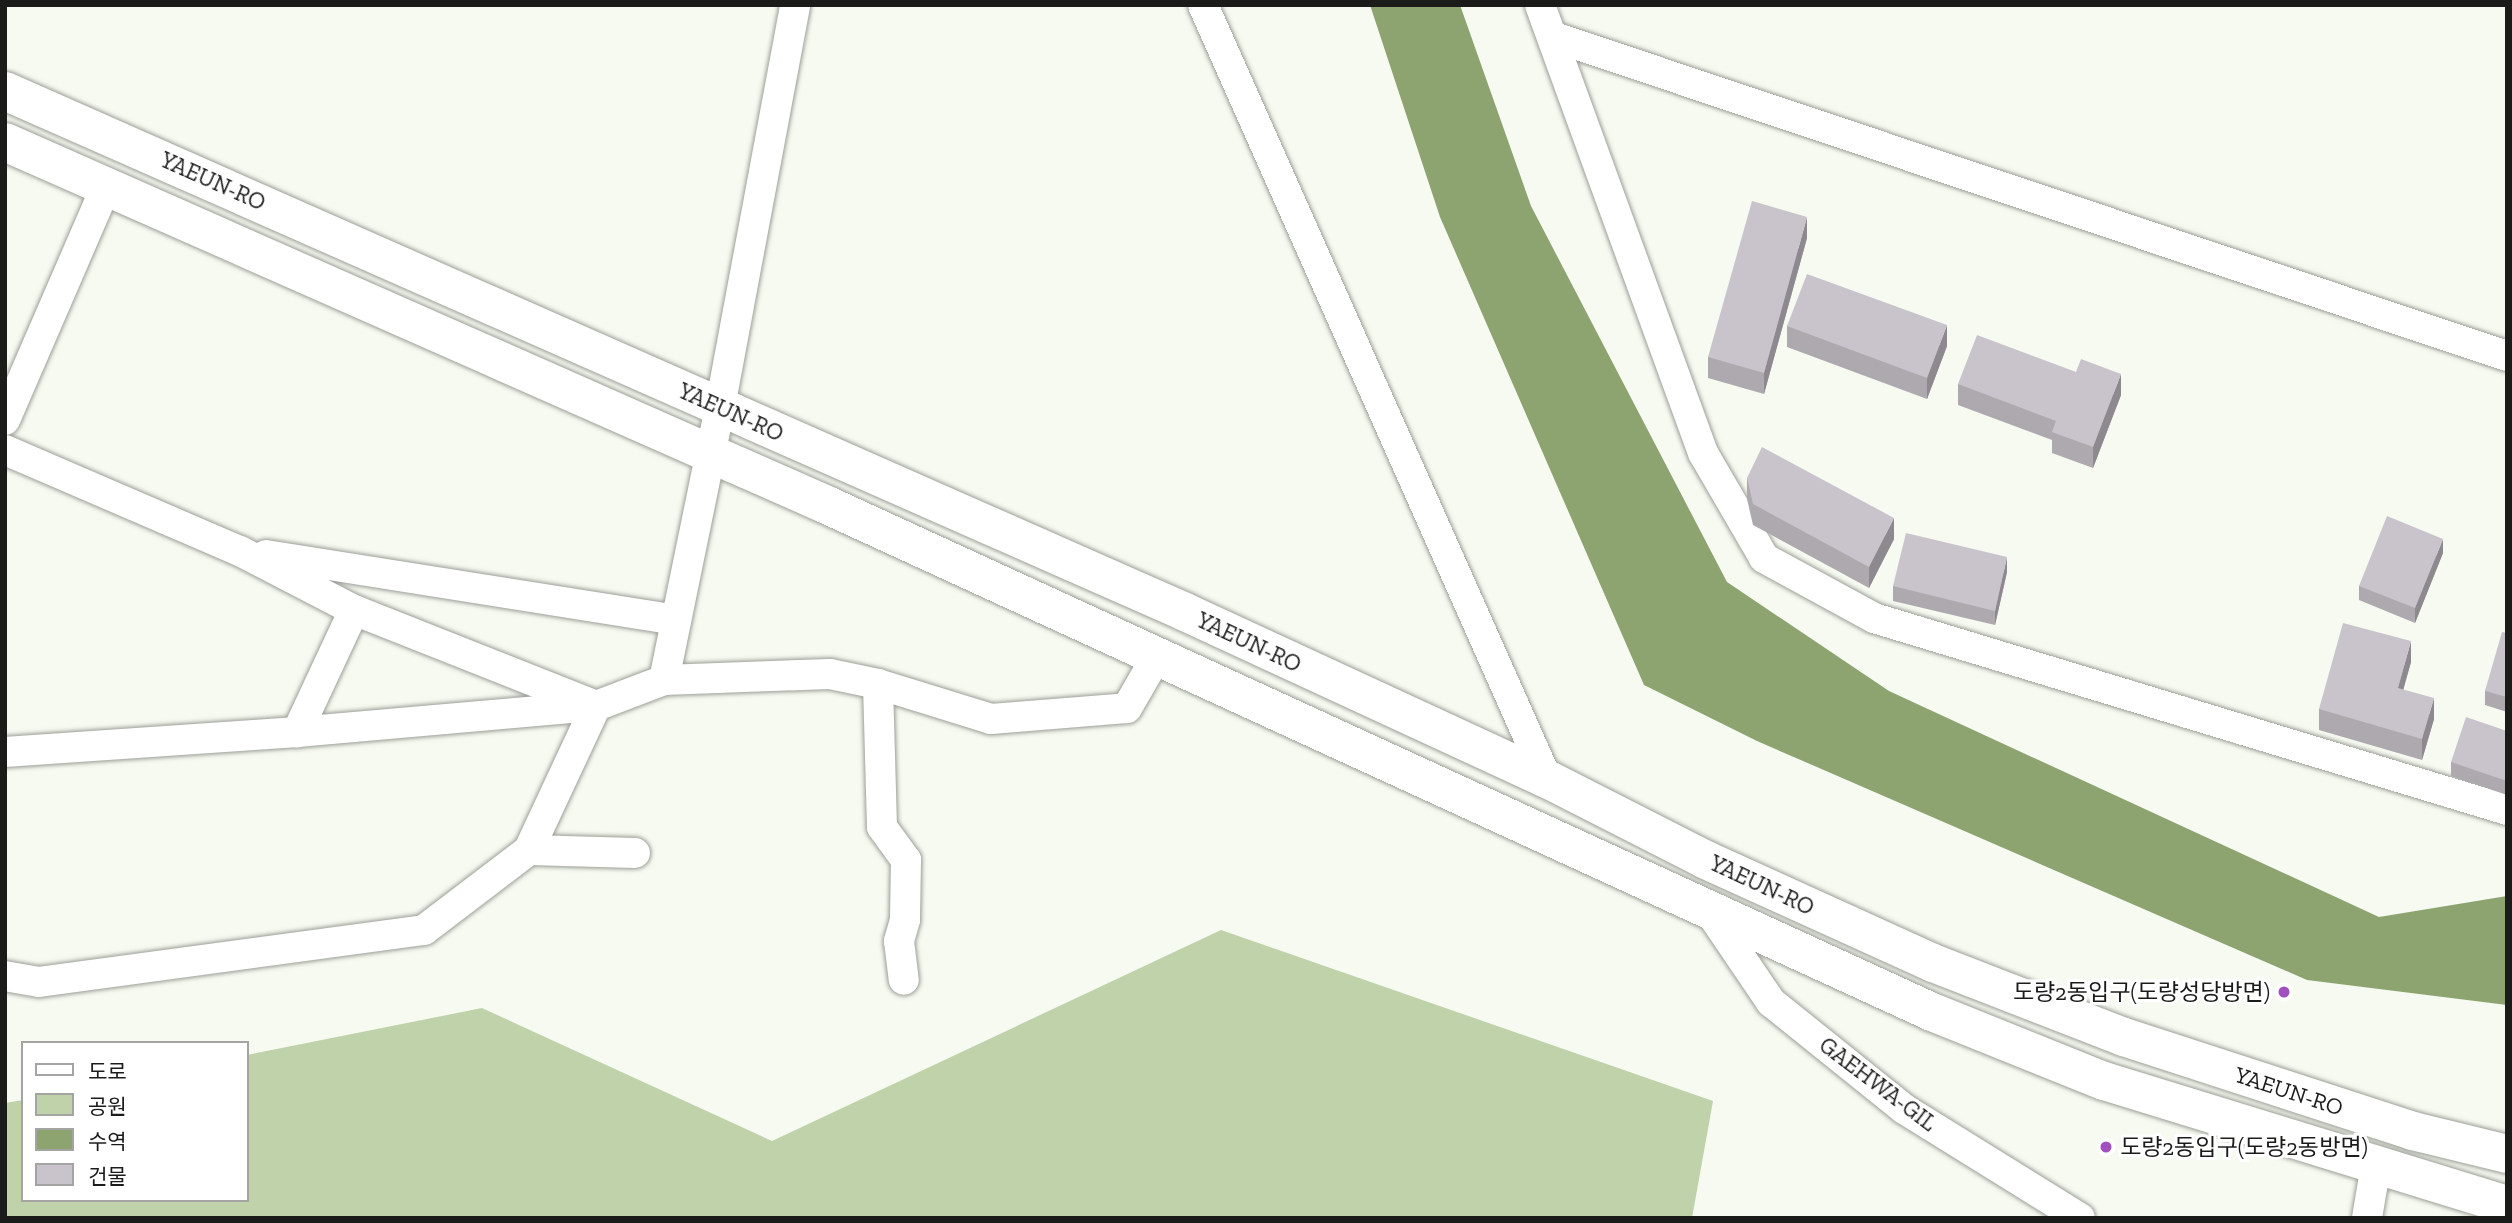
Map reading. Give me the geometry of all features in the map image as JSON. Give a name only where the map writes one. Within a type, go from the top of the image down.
[{"type":"street","points":[[664,680],[711,454],[794,5]]},
{"type":"street","points":[[1203,5],[1547,779]]},
{"type":"street","points":[[1540,5],[1554,37],[1703,453],[1764,558],[1874,618],[2507,810]]},
{"type":"street","points":[[1554,37],[2507,356]]},
{"type":"street","name":"YAEUN-RO","points":[[5,91],[1185,612],[1547,779],[1706,860],[1958,973],[2137,1041],[2413,1131],[2507,1154]]},
{"type":"street","name":"YAEUN-RO","points":[[5,142],[711,454],[1932,1012],[2104,1081],[2507,1205]]},
{"type":"street","points":[[5,420],[106,187]]},
{"type":"street","points":[[5,450],[240,551],[354,610],[596,706]]},
{"type":"street","points":[[240,551],[677,620]]},
{"type":"street","points":[[297,732],[354,610]]},
{"type":"street","points":[[5,752],[297,732],[596,706],[664,680],[830,674],[878,684],[991,719],[1127,708],[1157,656]]},
{"type":"street","points":[[878,684],[882,827],[906,860],[905,920],[899,941],[904,980]]},
{"type":"street","points":[[5,976],[39,982],[424,930],[529,850],[596,706]]},
{"type":"street","points":[[529,850],[635,853]]},
{"type":"street","name":"GAEHWA-GIL","points":[[1710,912],[1772,1002],[1904,1109],[2080,1218]]},
{"type":"street","points":[[2367,1218],[2376,1165]]},
{"type":"green space","points":[[1221,930],[1713,1101],[1692,1218],[5,1218],[5,1103],[21,1100],[21,1202],[248,1202],[248,1055],[482,1008],[772,1141]]},
{"type":"water","points":[[1370,5],[1460,5],[1531,206],[1727,582],[1889,691],[2379,917],[2507,896],[2507,1005],[2307,980],[1757,741],[1644,685],[1440,217]]},
{"type":"building","points":[[1752,201],[1807,217],[1764,373],[1708,357]]},
{"type":"building","points":[[1807,274],[1947,325],[1927,378],[1787,326]]},
{"type":"building","points":[[1977,335],[2076,372],[2081,359],[2121,374],[2093,447],[2052,432],[2056,421],[1958,384]]},
{"type":"building","points":[[1762,447],[1894,518],[1869,567],[1753,504],[1747,478]]},
{"type":"building","points":[[2387,516],[2443,539],[2415,608],[2359,586]]},
{"type":"building","points":[[1906,533],[2007,557],[1995,611],[1893,586]]},
{"type":"building","points":[[2343,623],[2411,641],[2398,688],[2434,698],[2422,739],[2319,709]]},
{"type":"building","points":[[2502,632],[2507,633],[2507,697],[2485,691]]},
{"type":"building","points":[[2466,717],[2507,731],[2507,781],[2451,762]]},
{"type":"place","name":"도량2동입구(도량성당방면)","points":[[2284,992]]},
{"type":"place","name":"도량2동입구(도량2동방면)","points":[[2106,1147]]}]
